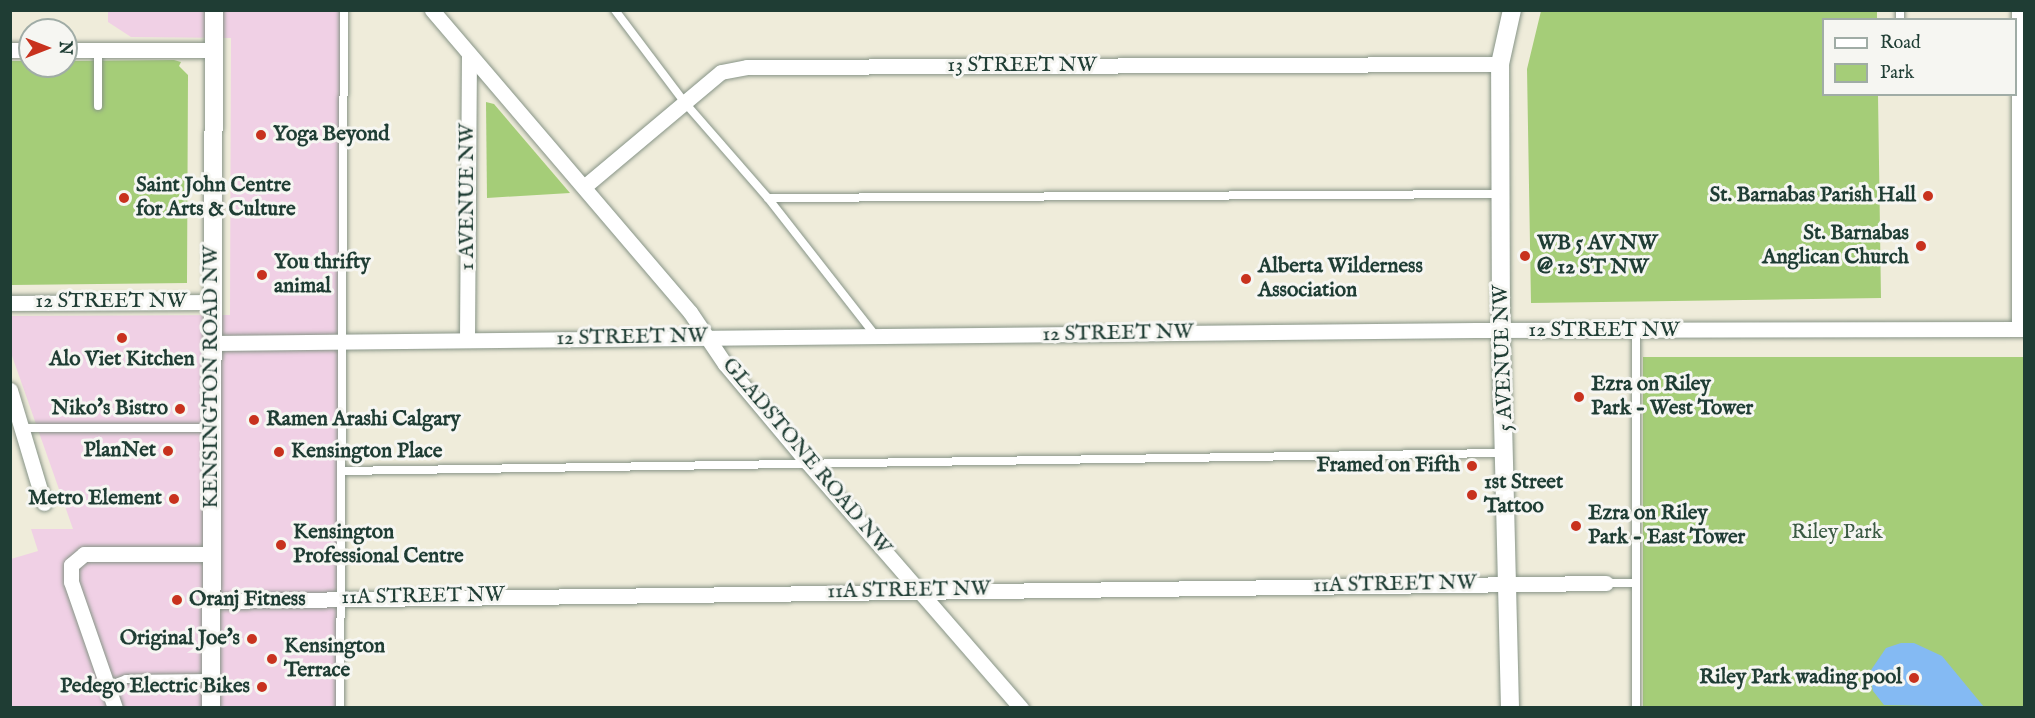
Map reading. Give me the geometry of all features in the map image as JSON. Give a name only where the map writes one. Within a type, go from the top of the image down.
[{"type":"street","name":"KENSINGTON ROAD NW","points":[[211,708],[214,10]]},
{"type":"street","name":"GLADSTONE ROAD NW","points":[[432,10],[585,186],[710,337],[725,364],[808,463],[922,591],[1021,708]]},
{"type":"street","name":"5 AVENUE NW","points":[[1510,708],[1507,453],[1501,330],[1500,64],[1512,10]]},
{"type":"street","points":[[2019,10],[2017,65],[2022,329]]},
{"type":"street","points":[[78,50],[214,50]]},
{"type":"street","name":"1 AVENUE NW","points":[[467,339],[469,54]]},
{"type":"street","name":"13 STREET NW","points":[[585,186],[721,72],[747,67],[1500,64]]},
{"type":"street","name":"12 STREET NW","points":[[10,303],[212,302]]},
{"type":"street","name":"12 STREET NW","points":[[212,343],[1501,330],[2022,329]]},
{"type":"street","points":[[10,390],[44,503]]},
{"type":"street","points":[[115,708],[71,582],[69,572],[75,558],[84,554],[212,554]]},
{"type":"street","name":"11A STREET NW","points":[[212,601],[340,597],[1606,583]]},
{"type":"lane","points":[[340,708],[344,10]]},
{"type":"lane","points":[[615,10],[685,103],[768,198],[876,336]]},
{"type":"lane","points":[[98,50],[98,106]]},
{"type":"lane","points":[[768,198],[1501,194]]},
{"type":"lane","points":[[1636,331],[1636,708]]},
{"type":"lane","points":[[23,428],[212,428]]},
{"type":"lane","points":[[341,471],[1507,453]]},
{"type":"lane","points":[[1606,583],[1636,583]]},
{"type":"lane","points":[[108,686],[126,680],[211,678]]},
{"type":"shaded area","points":[[108,11],[344,11],[340,707],[11,707],[11,559],[38,551],[31,529],[73,529],[11,353],[10,316],[230,315],[231,38],[131,37],[108,22]]},
{"type":"green space","points":[[1541,11],[1877,11],[1877,18],[1822,18],[1822,96],[1878,96],[1881,298],[1531,303],[1527,69]]},
{"type":"green space","points":[[174,60],[181,62],[179,66],[188,75],[187,283],[11,285],[10,61],[18,61],[18,78],[78,78],[78,61]]},
{"type":"green space","points":[[486,102],[494,104],[570,193],[487,198]]},
{"type":"green space","name":"Riley Park","points":[[1643,357],[2024,357],[2024,707],[1643,707]]},
{"type":"water","name":"Riley Park wading pool","points":[[1901,643],[1914,643],[1942,656],[1984,707],[1884,705],[1873,691],[1869,673],[1886,648]]},
{"type":"place","name":"Yoga Beyond","points":[[261,135]]},
{"type":"place","name":"St. Barnabas Parish Hall","points":[[1928,196]]},
{"type":"place","name":"Saint John Centre for Arts & Culture","points":[[124,198]]},
{"type":"place","name":"St. Barnabas Anglican Church","points":[[1921,246]]},
{"type":"place","name":"WB 5 AV NW @ 12 ST NW","points":[[1525,256]]},
{"type":"place","name":"You thrifty animal","points":[[262,275]]},
{"type":"place","name":"Alberta Wilderness Association","points":[[1246,279]]},
{"type":"place","name":"Alo Viet Kitchen","points":[[122,338]]},
{"type":"place","name":"Ezra on Riley Park - West Tower","points":[[1579,397]]},
{"type":"place","name":"Niko's Bistro","points":[[180,409]]},
{"type":"place","name":"Ramen Arashi Calgary","points":[[254,420]]},
{"type":"place","name":"PlanNet","points":[[168,451]]},
{"type":"place","name":"Kensington Place","points":[[279,452]]},
{"type":"place","name":"Framed on Fifth","points":[[1472,466]]},
{"type":"place","name":"1st Street Tattoo","points":[[1472,495]]},
{"type":"place","name":"Metro Element","points":[[174,499]]},
{"type":"place","name":"Ezra on Riley Park - East Tower","points":[[1576,526]]},
{"type":"place","name":"Kensington Professional Centre","points":[[281,545]]},
{"type":"place","name":"Oranj Fitness","points":[[177,600]]},
{"type":"place","name":"Original Joe's","points":[[252,639]]},
{"type":"place","name":"Kensington Terrace","points":[[272,659]]},
{"type":"place","name":"Riley Park wading pool","points":[[1914,678]]},
{"type":"place","name":"Pedego Electric Bikes","points":[[262,687]]}]
